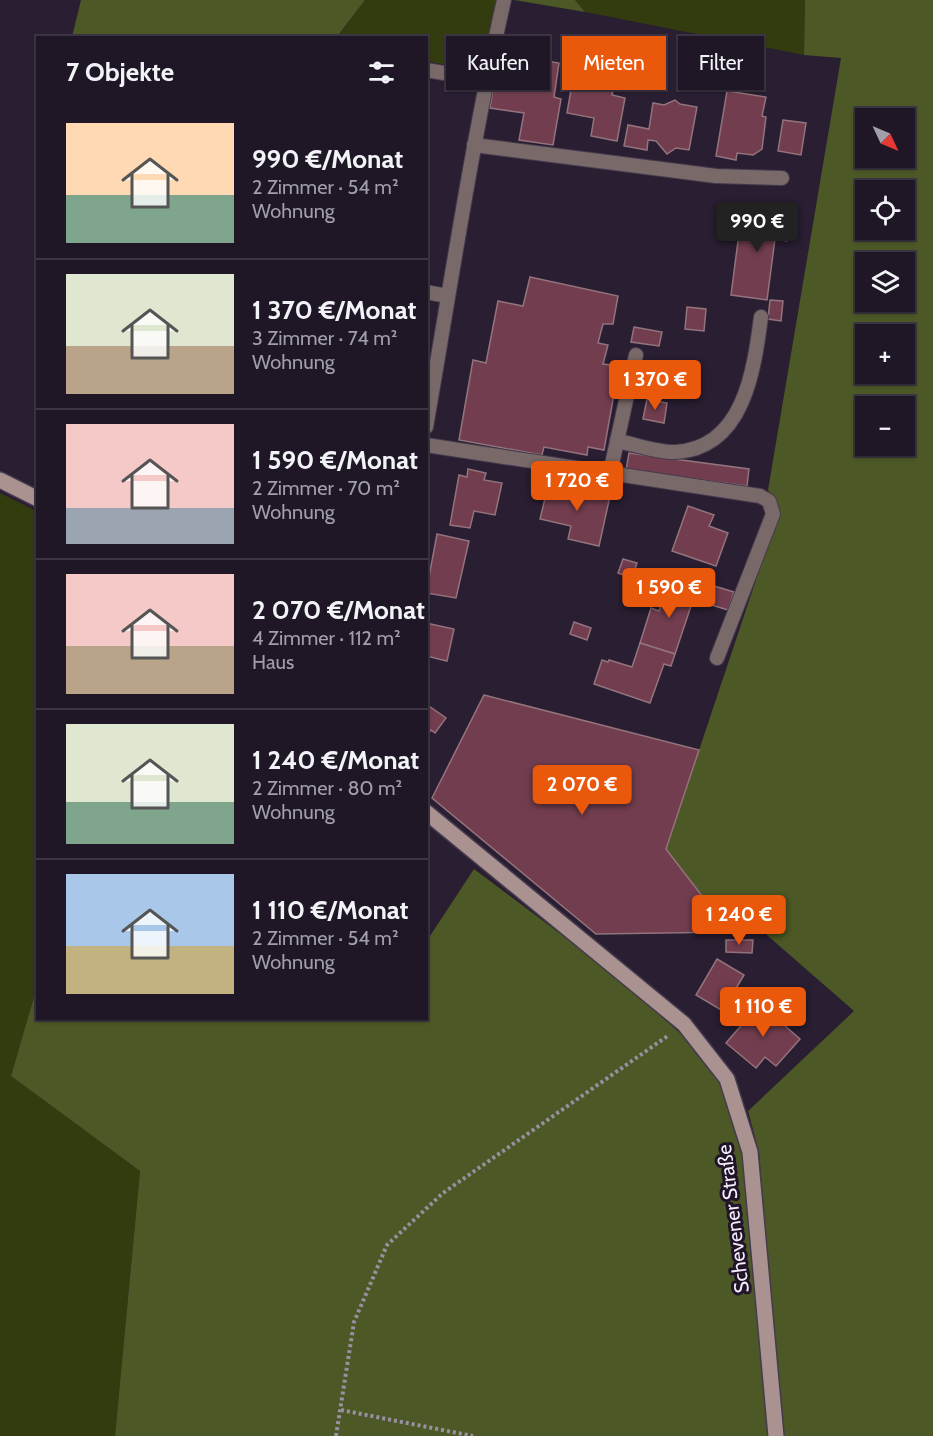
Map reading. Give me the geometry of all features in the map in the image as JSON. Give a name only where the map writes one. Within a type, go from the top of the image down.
[{"type":"main road","points":[[0,480],[36,498]]},
{"type":"main road","name":"Schevener Straße","points":[[428,814],[684,1024],[727,1079],[750,1152],[776,1436]]},
{"type":"lane","points":[[496,36],[504,0]]},
{"type":"lane","points":[[428,70],[446,73]]},
{"type":"lane","points":[[428,415],[484,90]]},
{"type":"lane","points":[[474,145],[716,176],[782,178]]},
{"type":"lane","points":[[428,292],[447,296]]},
{"type":"lane","points":[[617,441],[675,452],[707,444],[725,428],[743,403],[756,358],[761,317]]},
{"type":"lane","points":[[610,473],[636,355]]},
{"type":"lane","points":[[428,445],[760,496],[769,501],[773,514],[717,658]]},
{"type":"path","points":[[336,1436],[354,1322],[387,1245],[443,1193],[684,1024]]},
{"type":"path","points":[[341,1410],[473,1436]]},
{"type":"green space","points":[[81,0],[365,0],[338,36],[72,36]]},
{"type":"green space","points":[[365,0],[499,0],[492,36],[446,36],[446,65],[428,61],[428,36],[338,36]]},
{"type":"green space","points":[[514,0],[575,0],[585,12]]},
{"type":"green space","points":[[575,0],[805,0],[804,55],[764,47],[764,36],[707,36],[585,12]]},
{"type":"green space","points":[[805,0],[933,0],[933,1436],[781,1436],[759,1152],[748,1111],[854,1011],[760,929],[709,905],[666,849],[779,511],[768,490],[841,58],[804,55]]},
{"type":"green space","points":[[0,493],[36,511],[36,994],[11,1076],[140,1171],[115,1436],[0,1436]]},
{"type":"green space","points":[[474,869],[610,971],[681,1034],[721,1085],[743,1157],[768,1436],[115,1436],[140,1171],[11,1076],[36,990],[36,1020],[428,1020],[428,939]]},
{"type":"building","points":[[550,62],[559,63],[554,97],[561,99],[553,145],[519,140],[524,113],[490,108],[493,90],[550,90]]},
{"type":"building","points":[[571,90],[613,90],[612,95],[625,98],[617,141],[591,136],[594,118],[567,113]]},
{"type":"building","points":[[727,91],[766,97],[762,116],[766,117],[762,149],[753,155],[737,153],[736,160],[716,156]]},
{"type":"building","points":[[675,100],[680,104],[697,107],[689,150],[676,148],[667,154],[656,141],[648,140],[647,150],[624,146],[628,125],[649,129],[653,103],[664,105]]},
{"type":"building","points":[[783,120],[806,123],[801,155],[778,151]]},
{"type":"building","points":[[742,210],[791,217],[787,241],[775,239],[767,300],[731,295]]},
{"type":"building","points":[[530,277],[618,296],[613,324],[603,324],[598,343],[608,345],[603,364],[619,366],[604,450],[588,447],[587,455],[544,447],[542,455],[459,440],[473,360],[486,363],[498,301],[523,306]]},
{"type":"building","points":[[770,300],[783,301],[781,321],[768,319]]},
{"type":"building","points":[[687,307],[706,309],[704,331],[685,329]]},
{"type":"building","points":[[634,327],[662,332],[659,346],[631,342]]},
{"type":"building","points":[[647,399],[667,403],[664,423],[643,419]]},
{"type":"building","points":[[629,453],[749,469],[747,486],[626,470]]},
{"type":"building","points":[[468,469],[486,473],[484,480],[502,483],[495,515],[474,511],[470,528],[450,525],[459,475],[467,477]]},
{"type":"building","points":[[549,482],[610,496],[599,546],[568,539],[571,526],[540,519]]},
{"type":"building","points":[[688,506],[714,515],[709,526],[728,533],[716,566],[672,551]]},
{"type":"building","points":[[437,534],[469,541],[456,598],[428,593]]},
{"type":"building","points":[[623,559],[637,563],[632,578],[618,573]]},
{"type":"building","points":[[669,582],[696,591],[675,654],[640,643],[651,608],[659,611]]},
{"type":"building","points":[[711,585],[734,592],[728,610],[705,603]]},
{"type":"building","points":[[574,622],[591,628],[587,640],[570,634]]},
{"type":"building","points":[[428,623],[454,629],[447,661],[428,656]]},
{"type":"building","points":[[640,643],[675,654],[671,666],[664,664],[650,703],[594,684],[602,660],[632,667]]},
{"type":"building","points":[[484,695],[699,750],[666,849],[709,905],[760,929],[731,932],[596,934],[432,798]]},
{"type":"building","points":[[428,705],[446,718],[435,733],[431,730],[428,734]]},
{"type":"building","points":[[726,940],[753,940],[752,953],[726,952]]},
{"type":"building","points":[[717,959],[744,975],[735,990],[744,995],[730,1019],[721,1014],[723,1011],[696,995]]},
{"type":"building","points":[[760,1004],[800,1039],[776,1066],[765,1057],[756,1068],[726,1043]]}]
